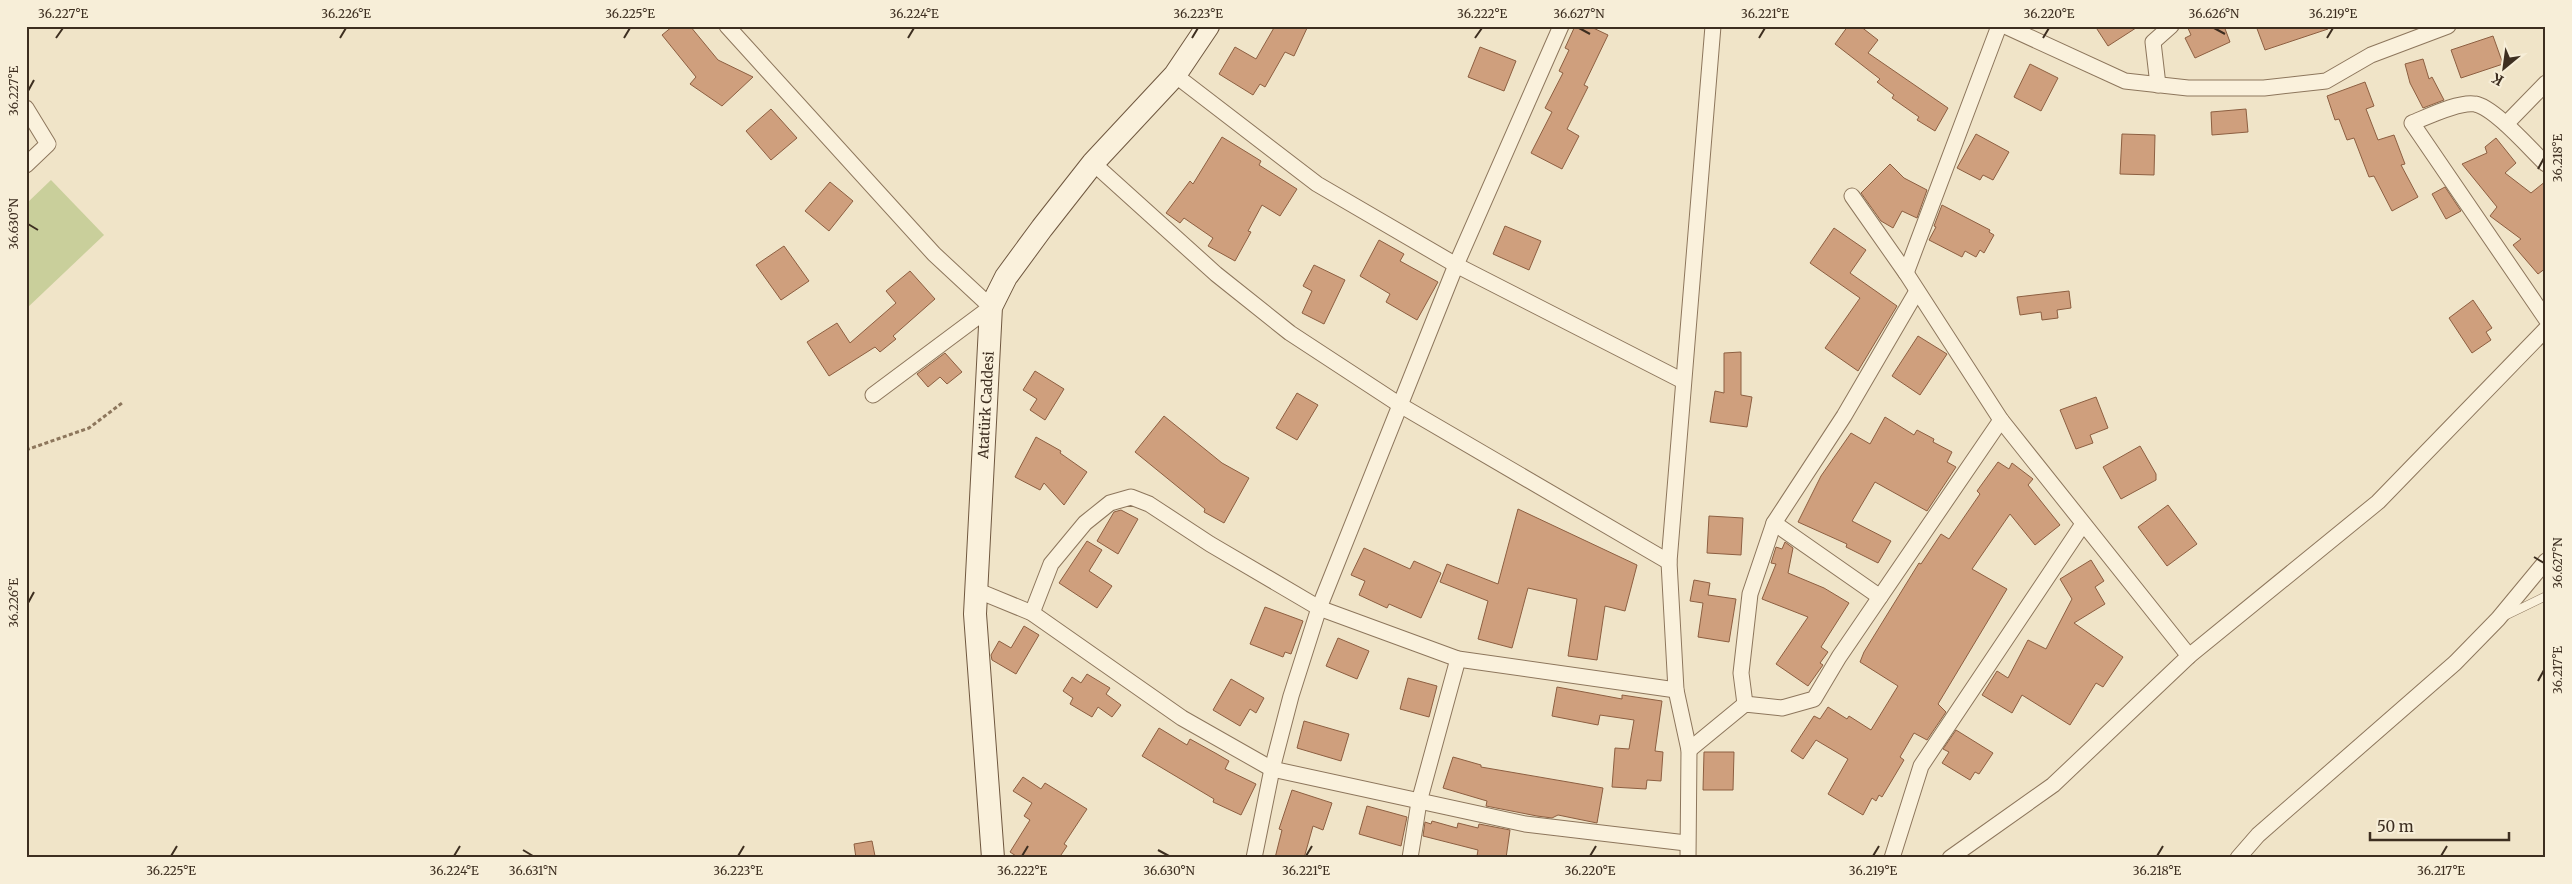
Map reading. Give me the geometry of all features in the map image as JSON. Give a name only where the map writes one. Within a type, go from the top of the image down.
[{"type":"street","points":[[727,26],[934,254],[991,307],[873,395]]},
{"type":"street","name":"Atatürk Caddesi","points":[[993,858],[975,614],[991,307],[1006,277],[1093,163],[1175,75],[1208,26]]},
{"type":"street","points":[[1254,858],[1272,769],[1291,696],[1319,608],[1456,265],[1561,26]]},
{"type":"street","points":[[976,590],[1032,613],[1182,718],[1272,769],[1525,824],[1687,850],[1689,750],[1676,690],[1669,562],[1713,26]]},
{"type":"street","points":[[1906,273],[1999,26]]},
{"type":"street","points":[[2005,26],[2125,82],[2188,88],[2264,88],[2326,81],[2371,55],[2448,26]]},
{"type":"street","points":[[2158,85],[2153,42],[2171,26]]},
{"type":"street","points":[[1175,75],[1317,184],[1456,265],[1683,381]]},
{"type":"street","points":[[2506,124],[2546,83]]},
{"type":"street","points":[[2546,164],[2506,124],[2475,104],[2448,108],[2412,123],[2546,319]]},
{"type":"street","points":[[26,108],[48,144],[26,165]]},
{"type":"street","points":[[1093,163],[1216,274],[1290,333],[1400,405],[1669,562]]},
{"type":"street","points":[[1852,196],[1906,273],[2001,420],[2189,656]]},
{"type":"street","points":[[1745,704],[1741,673],[1750,594],[1774,522],[1844,416],[1917,291]]},
{"type":"street","points":[[1950,858],[2053,785],[2189,656],[2378,502],[2546,329]]},
{"type":"street","points":[[1689,750],[1745,704],[1782,708],[1814,699],[1880,597],[2001,420]]},
{"type":"street","points":[[1032,613],[1051,564],[1085,523],[1110,503],[1131,497],[1149,504],[1210,544],[1319,608],[1458,659],[1676,690]]},
{"type":"street","points":[[1774,522],[1880,597]]},
{"type":"street","points":[[1892,858],[1920,766],[2083,524]]},
{"type":"street","points":[[2238,858],[2258,835],[2455,663],[2498,619],[2546,562]]},
{"type":"street","points":[[1410,858],[1419,802],[1458,659]]},
{"type":"lane","points":[[2498,619],[2546,596]]},
{"type":"path","points":[[26,450],[89,428],[122,403]]},
{"type":"green space","points":[[51,180],[104,235],[26,309],[26,204]]},
{"type":"building","points":[[673,26],[690,26],[718,60],[753,77],[722,106],[690,84],[696,77],[662,35]]},
{"type":"building","points":[[1275,26],[1308,26],[1294,56],[1285,52],[1265,87],[1260,84],[1253,95],[1219,74],[1235,47],[1256,59]]},
{"type":"building","points":[[1575,26],[1589,26],[1608,35],[1584,85],[1588,87],[1567,129],[1579,136],[1562,169],[1531,153],[1552,112],[1545,108],[1563,73],[1559,71],[1569,50],[1565,48]]},
{"type":"building","points":[[1848,26],[1860,26],[1878,40],[1868,53],[1948,108],[1935,131],[1917,120],[1919,117],[1892,98],[1894,95],[1877,82],[1880,79],[1835,44]]},
{"type":"building","points":[[2095,26],[2139,26],[2108,46]]},
{"type":"building","points":[[2187,26],[2224,26],[2230,42],[2195,58],[2185,38],[2191,35]]},
{"type":"building","points":[[2256,26],[2327,26],[2328,29],[2265,50]]},
{"type":"building","points":[[2493,36],[2503,64],[2461,78],[2451,50]]},
{"type":"building","points":[[1480,47],[1516,61],[1504,91],[1468,77]]},
{"type":"building","points":[[2423,59],[2429,79],[2432,77],[2444,100],[2423,108],[2410,83],[2405,64]]},
{"type":"building","points":[[2030,64],[2058,78],[2041,111],[2014,97]]},
{"type":"building","points":[[2365,82],[2374,106],[2366,109],[2378,140],[2394,135],[2405,164],[2401,165],[2418,197],[2392,211],[2374,176],[2369,177],[2354,138],[2347,140],[2339,119],[2335,120],[2327,96]]},
{"type":"building","points":[[771,109],[797,138],[771,160],[746,131]]},
{"type":"building","points":[[2246,109],[2248,132],[2212,135],[2211,112]]},
{"type":"building","points":[[1976,134],[2009,152],[1993,180],[1983,175],[1980,180],[1957,168]]},
{"type":"building","points":[[2122,134],[2155,135],[2154,175],[2120,174]]},
{"type":"building","points":[[1222,137],[1261,161],[1259,165],[1297,189],[1280,216],[1262,205],[1248,231],[1251,232],[1235,261],[1208,246],[1213,238],[1184,218],[1180,223],[1166,213],[1190,181],[1193,184]]},
{"type":"building","points":[[2496,138],[2516,163],[2505,173],[2531,193],[2546,181],[2546,268],[2538,274],[2513,245],[2521,239],[2490,216],[2497,207],[2462,164],[2487,153],[2485,147]]},
{"type":"building","points":[[1890,164],[1904,178],[1927,190],[1917,218],[1902,211],[1893,228],[1881,221],[1861,193]]},
{"type":"building","points":[[830,182],[853,201],[829,231],[805,211]]},
{"type":"building","points":[[2445,187],[2461,211],[2446,219],[2432,194]]},
{"type":"building","points":[[1942,205],[1990,230],[1989,232],[1994,235],[1984,253],[1980,250],[1976,257],[1965,251],[1962,257],[1929,240],[1936,227],[1934,226]]},
{"type":"building","points":[[1505,226],[1541,241],[1529,270],[1493,254]]},
{"type":"building","points":[[1834,228],[1866,250],[1850,273],[1897,306],[1858,371],[1825,348],[1860,298],[1810,263]]},
{"type":"building","points":[[1379,240],[1404,254],[1400,261],[1438,282],[1417,320],[1386,302],[1390,294],[1360,276]]},
{"type":"building","points":[[784,246],[809,281],[781,300],[756,265]]},
{"type":"building","points":[[1314,265],[1345,280],[1324,324],[1302,313],[1312,291],[1303,286]]},
{"type":"building","points":[[910,271],[935,299],[893,336],[896,339],[880,352],[875,347],[829,376],[807,342],[837,323],[850,343],[896,303],[886,291]]},
{"type":"building","points":[[2069,291],[2071,308],[2057,310],[2058,318],[2042,320],[2041,312],[2020,315],[2017,297]]},
{"type":"building","points":[[2473,300],[2492,328],[2486,332],[2491,340],[2472,353],[2449,318]]},
{"type":"building","points":[[1918,336],[1947,354],[1920,395],[1892,376]]},
{"type":"building","points":[[1741,352],[1741,395],[1752,397],[1747,427],[1710,422],[1715,391],[1724,393],[1724,353]]},
{"type":"building","points":[[945,353],[962,372],[947,384],[940,377],[928,387],[917,374]]},
{"type":"building","points":[[1035,371],[1064,389],[1045,420],[1030,410],[1037,399],[1023,390]]},
{"type":"building","points":[[1297,393],[1318,405],[1297,440],[1276,428]]},
{"type":"building","points":[[2096,397],[2108,428],[2090,435],[2093,443],[2076,449],[2060,410]]},
{"type":"building","points":[[1164,416],[1222,463],[1249,478],[1224,523],[1204,512],[1205,509],[1135,452]]},
{"type":"building","points":[[1885,417],[1914,435],[1917,430],[1934,439],[1933,442],[1952,452],[1947,462],[1956,467],[1927,511],[1875,482],[1852,521],[1891,541],[1878,563],[1846,547],[1847,544],[1798,522],[1821,476],[1851,433],[1870,444]]},
{"type":"building","points":[[1036,437],[1061,451],[1060,453],[1087,472],[1064,505],[1044,483],[1040,490],[1015,477]]},
{"type":"building","points":[[2140,446],[2156,474],[2156,480],[2121,499],[2103,467]]},
{"type":"building","points":[[1998,462],[2009,469],[2012,463],[2033,479],[2028,485],[2060,525],[2035,545],[2010,514],[1972,569],[2007,589],[1938,704],[1946,712],[1927,740],[1914,733],[1900,757],[1904,760],[1882,797],[1879,795],[1876,801],[1872,798],[1863,815],[1828,794],[1848,759],[1816,740],[1803,759],[1791,751],[1814,716],[1820,719],[1828,707],[1847,719],[1849,716],[1871,730],[1898,686],[1860,662],[1864,652],[1919,563],[1921,564],[1941,534],[1949,539],[1980,494],[1977,491]]},
{"type":"building","points":[[2168,505],[2197,544],[2167,566],[2138,527]]},
{"type":"building","points":[[1518,509],[1637,565],[1625,611],[1605,606],[1597,660],[1568,656],[1577,599],[1528,588],[1512,648],[1478,639],[1488,601],[1440,582],[1447,564],[1498,584]]},
{"type":"building","points":[[1121,510],[1138,519],[1118,554],[1097,541],[1114,512]]},
{"type":"building","points":[[1709,516],[1743,518],[1741,555],[1707,553]]},
{"type":"building","points":[[1087,541],[1102,550],[1089,571],[1112,586],[1097,608],[1059,583]]},
{"type":"building","points":[[1785,542],[1793,548],[1788,573],[1824,588],[1849,603],[1821,647],[1828,652],[1820,663],[1823,665],[1808,686],[1776,664],[1808,617],[1762,599],[1776,564],[1771,563],[1776,547],[1782,549]]},
{"type":"building","points":[[1364,548],[1410,569],[1414,561],[1441,573],[1421,618],[1389,604],[1387,608],[1359,595],[1365,581],[1351,575]]},
{"type":"building","points":[[2091,560],[2104,581],[2095,587],[2105,604],[2074,623],[2123,657],[2103,687],[2096,683],[2070,725],[2022,695],[2012,713],[1982,695],[1997,671],[2008,678],[2028,640],[2046,649],[2072,599],[2060,579]]},
{"type":"building","points":[[1694,580],[1710,583],[1708,595],[1736,599],[1729,642],[1698,637],[1703,603],[1690,601]]},
{"type":"building","points":[[1265,607],[1303,621],[1291,654],[1285,652],[1283,657],[1250,644]]},
{"type":"building","points":[[1024,626],[1039,635],[1016,674],[992,660],[991,655],[999,641],[1011,648]]},
{"type":"building","points":[[1338,638],[1369,651],[1357,679],[1326,666]]},
{"type":"building","points":[[1087,674],[1110,688],[1106,694],[1121,705],[1112,717],[1098,707],[1092,717],[1070,704],[1073,698],[1063,691],[1072,677],[1081,683]]},
{"type":"building","points":[[1408,678],[1437,686],[1429,717],[1400,709]]},
{"type":"building","points":[[1231,679],[1264,698],[1256,713],[1250,709],[1240,726],[1213,710]]},
{"type":"building","points":[[1557,687],[1622,699],[1622,695],[1662,701],[1655,751],[1663,752],[1661,781],[1647,780],[1646,789],[1612,787],[1615,748],[1629,749],[1634,720],[1600,715],[1598,725],[1552,716]]},
{"type":"building","points":[[1304,721],[1349,734],[1341,761],[1297,748]]},
{"type":"building","points":[[1159,728],[1187,745],[1190,739],[1217,754],[1229,761],[1225,769],[1256,784],[1241,815],[1213,802],[1214,799],[1142,756]]},
{"type":"building","points":[[1956,730],[1993,753],[1979,774],[1975,772],[1970,780],[1942,763],[1949,752],[1943,749]]},
{"type":"building","points":[[1704,752],[1734,752],[1733,790],[1703,790]]},
{"type":"building","points":[[1453,757],[1481,765],[1481,767],[1603,788],[1597,823],[1558,815],[1552,818],[1537,816],[1486,806],[1487,801],[1443,788]]},
{"type":"building","points":[[1023,777],[1041,789],[1045,783],[1087,809],[1064,844],[1067,846],[1059,858],[1019,858],[1010,852],[1030,820],[1024,816],[1032,803],[1013,791]]},
{"type":"building","points":[[1292,790],[1332,803],[1323,830],[1313,826],[1304,858],[1275,858],[1282,830],[1279,829]]},
{"type":"building","points":[[1367,806],[1407,817],[1401,846],[1359,834]]},
{"type":"building","points":[[1432,821],[1457,828],[1458,823],[1478,828],[1479,824],[1510,830],[1506,858],[1477,856],[1478,850],[1423,836],[1425,822],[1431,824]]},
{"type":"building","points":[[872,841],[875,856],[856,858],[854,844]]}]
